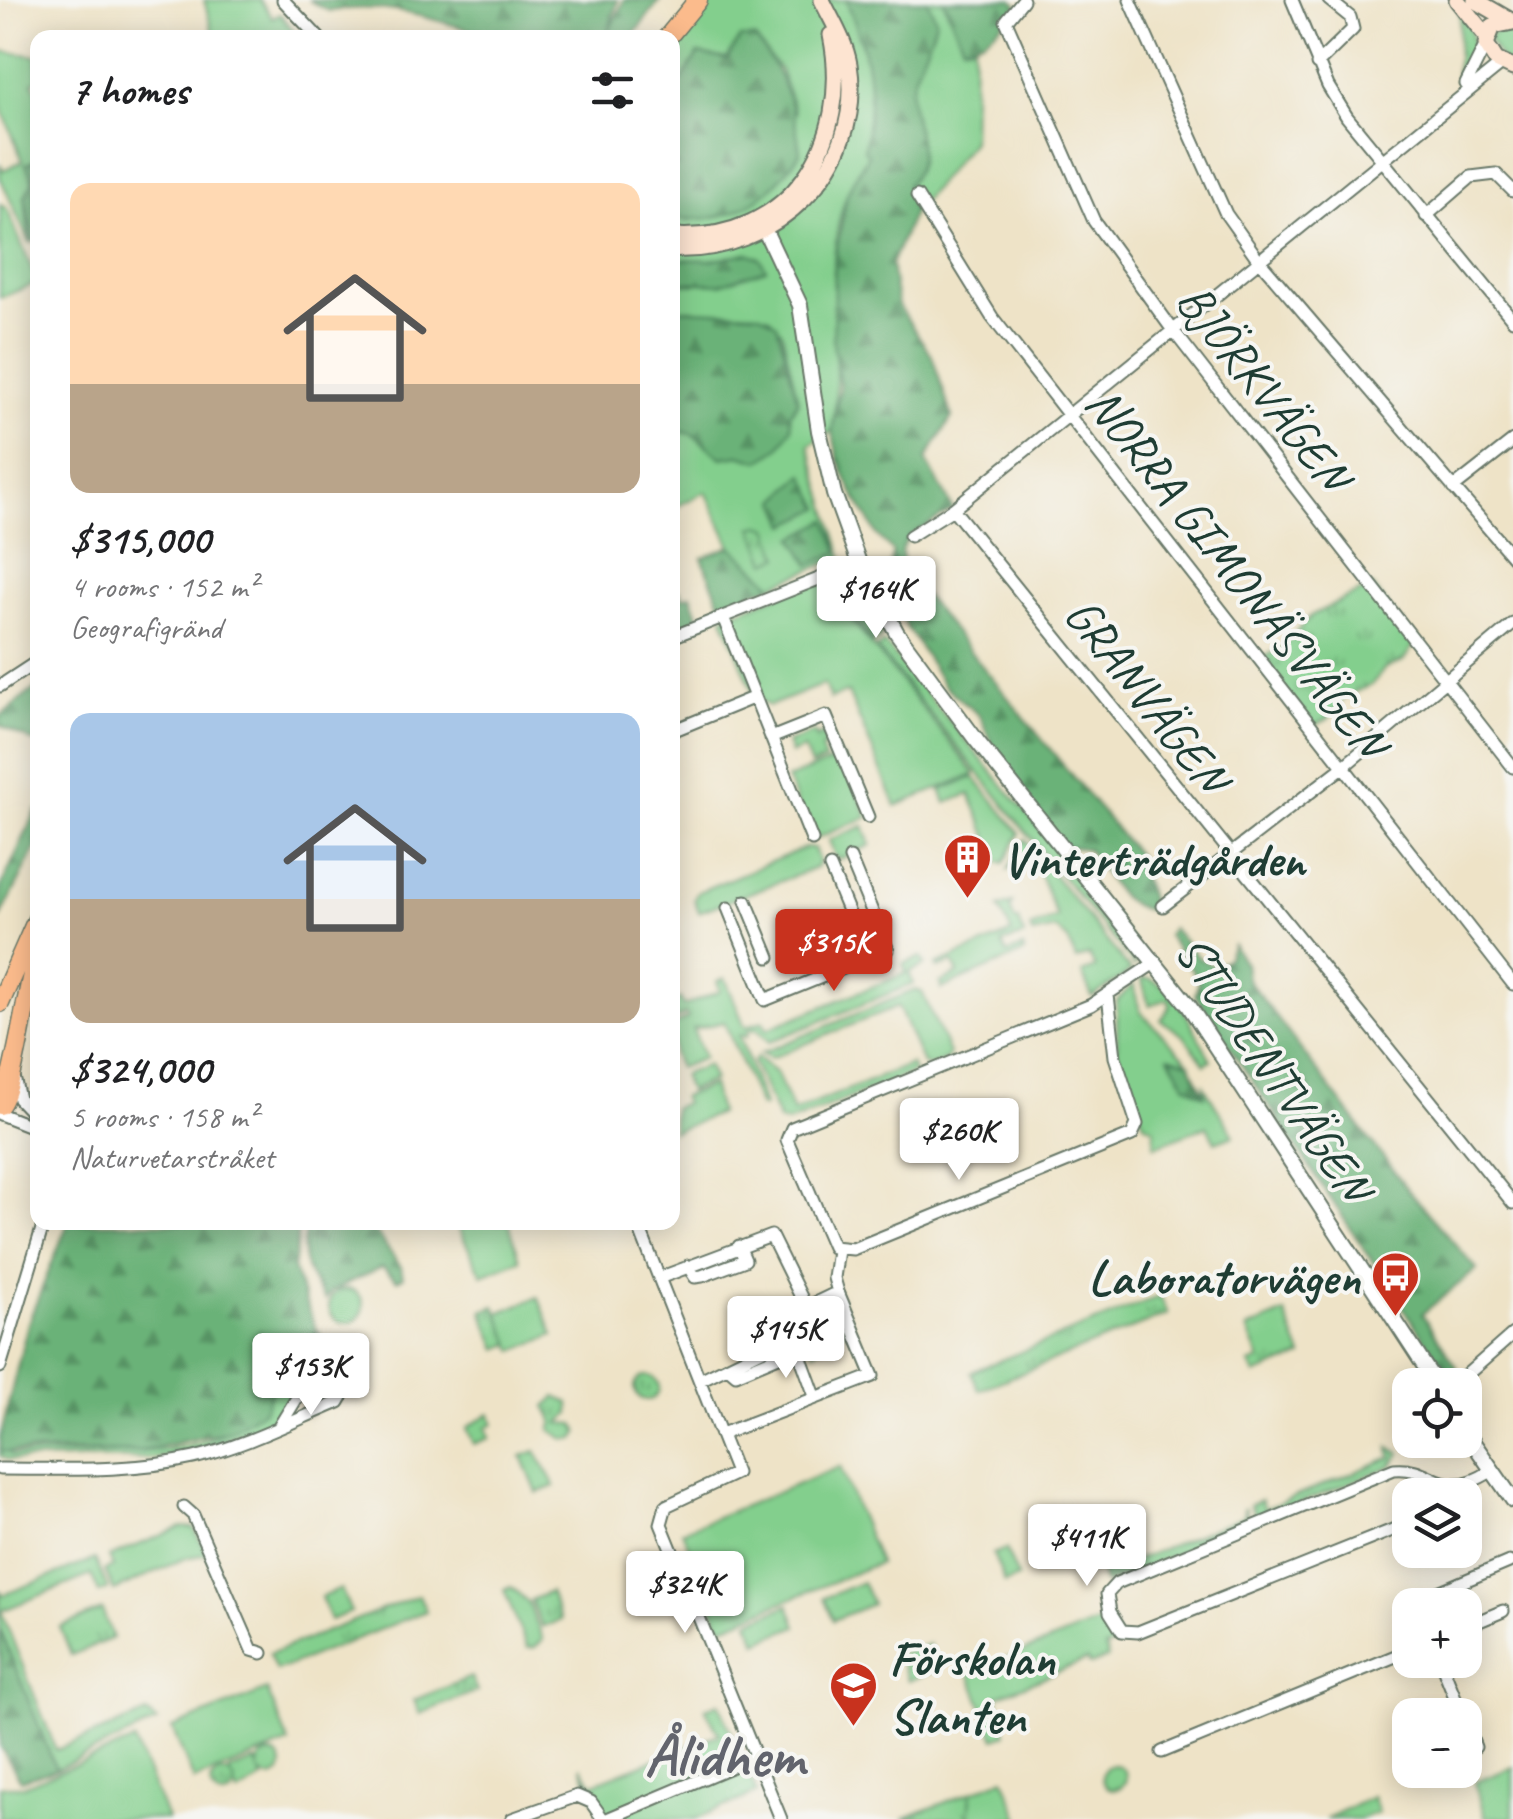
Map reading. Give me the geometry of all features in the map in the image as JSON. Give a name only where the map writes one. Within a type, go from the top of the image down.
[{"type":"highway","points":[[660,30],[683,0]]},
{"type":"highway","points":[[674,30],[698,0]]},
{"type":"highway","points":[[0,1003],[30,935]]},
{"type":"highway","points":[[0,1105],[14,1072],[30,978]]},
{"type":"highway","points":[[0,1041],[14,1072]]},
{"type":"main road","points":[[1457,0],[1487,41],[1490,53],[1509,64]]},
{"type":"main road","points":[[1474,0],[1512,21]]},
{"type":"main road","points":[[680,248],[718,246],[762,224],[805,178],[831,127],[837,80],[824,4]]},
{"type":"main road","points":[[1487,41],[1493,26],[1512,21]]},
{"type":"main road","points":[[680,235],[762,224]]},
{"type":"street","points":[[283,0],[311,30]]},
{"type":"street","name":"BJÖRKVÄGEN","points":[[1023,0],[1006,21],[1094,221],[1172,329],[1513,767]]},
{"type":"street","points":[[1130,0],[1226,214],[1258,259],[1513,556]]},
{"type":"street","points":[[1292,0],[1334,97],[1379,160],[1513,320]]},
{"type":"street","points":[[1318,64],[1353,29],[1350,17],[1329,0]]},
{"type":"street","points":[[1460,95],[1487,41]]},
{"type":"street","points":[[910,536],[953,509],[1460,95],[1509,64]]},
{"type":"street","points":[[1426,216],[1479,174],[1496,174],[1513,191]]},
{"type":"street","name":"NORRA GIMONÄSVÄGEN","points":[[916,196],[992,316],[1513,984]]},
{"type":"street","name":"STUDENTVÄGEN","points":[[762,224],[800,306],[824,460],[859,563],[897,633],[933,685],[1156,962],[1274,1130],[1426,1368]]},
{"type":"street","points":[[1454,488],[1513,442]]},
{"type":"street","name":"GRANVÄGEN","points":[[953,509],[1228,856],[1513,1203]]},
{"type":"street","points":[[680,634],[859,563]]},
{"type":"street","points":[[723,617],[812,840]]},
{"type":"street","points":[[1162,906],[1343,767],[1513,624]]},
{"type":"street","points":[[0,686],[30,666]]},
{"type":"street","points":[[680,727],[755,697]]},
{"type":"street","points":[[771,738],[826,716],[868,817]]},
{"type":"street","points":[[728,908],[766,1000],[888,950],[850,858]]},
{"type":"street","points":[[830,866],[853,923]]},
{"type":"street","points":[[746,901],[769,958]]},
{"type":"street","points":[[722,1434],[874,1376],[834,1278],[838,1250],[830,1241],[787,1140],[792,1128],[1031,1031],[1108,995],[1156,962]]},
{"type":"street","points":[[838,1250],[854,1249],[1132,1134],[1137,1124],[1116,1057],[1108,995]]},
{"type":"street","points":[[14,1072],[19,1099],[30,1111]]},
{"type":"street","points":[[0,1114],[30,1127]]},
{"type":"street","points":[[0,1367],[42,1230]]},
{"type":"street","points":[[639,1230],[735,1466],[733,1478],[662,1511],[661,1524],[780,1819]]},
{"type":"street","points":[[659,1278],[766,1236],[776,1239],[805,1306]]},
{"type":"street","points":[[815,1396],[786,1317],[838,1292]]},
{"type":"street","points":[[1474,1368],[1513,1334]]},
{"type":"street","points":[[700,1380],[729,1368],[734,1360],[790,1336]]},
{"type":"street","points":[[729,1368],[736,1374],[796,1349]]},
{"type":"street","points":[[0,1469],[153,1465],[214,1452],[279,1427],[342,1400],[335,1375],[324,1370],[310,1375],[279,1427]]},
{"type":"street","points":[[1482,1456],[1513,1500]]},
{"type":"street","points":[[1392,1529],[1138,1632],[1122,1630],[1110,1612],[1108,1594],[1116,1583],[1394,1470],[1410,1470],[1420,1478]]},
{"type":"street","points":[[1478,1478],[1492,1471]]},
{"type":"street","points":[[184,1507],[194,1515],[252,1650],[262,1653]]},
{"type":"street","points":[[1448,1588],[1509,1562]]},
{"type":"street","points":[[1482,1620],[1503,1611]]},
{"type":"street","points":[[1162,1752],[1392,1657]]},
{"type":"street","points":[[512,1819],[577,1796],[591,1802],[605,1819],[756,1756]]},
{"type":"green space","points":[[204,0],[260,0],[272,18],[280,14],[293,30],[212,30]]},
{"type":"green space","points":[[308,0],[618,0],[609,30],[474,30],[397,11],[329,11]]},
{"type":"green space","points":[[624,0],[660,0],[637,30],[609,30]]},
{"type":"green space","points":[[704,0],[846,0],[865,55],[869,108],[864,149],[868,156],[850,187],[839,220],[834,255],[836,397],[832,431],[809,445],[842,557],[773,585],[731,546],[706,492],[680,505],[680,432],[692,434],[722,458],[739,455],[760,461],[798,401],[782,332],[768,316],[680,310],[680,283],[694,285],[748,253],[710,260],[680,260],[680,219],[689,220],[795,113],[780,70],[755,39],[727,59],[698,54],[680,81],[680,30]]},
{"type":"green space","points":[[846,0],[927,0],[936,19],[912,86],[920,152],[915,174],[907,185],[913,213],[891,264],[898,306],[932,356],[952,417],[926,460],[953,509],[910,536],[901,550],[905,572],[1141,860],[1150,910],[1121,896],[1087,849],[1062,845],[1007,777],[980,716],[944,686],[906,625],[888,574],[893,552],[877,535],[839,462],[832,431],[840,387],[833,343],[835,258],[847,194],[868,156],[864,149],[869,108],[865,55]]},
{"type":"green space","points":[[927,0],[943,0],[963,45],[974,45],[972,141],[913,213],[907,185],[915,174],[920,152],[912,86],[936,19]]},
{"type":"green space","points":[[943,0],[1013,0],[1018,5],[987,37],[963,45]]},
{"type":"green space","points":[[1460,10],[1470,28],[1473,45],[1468,62],[1456,79]]},
{"type":"green space","points":[[1513,22],[1513,62],[1503,63],[1487,37]]},
{"type":"green space","points":[[740,38],[755,38],[781,79],[795,121],[800,153],[775,184],[747,206],[713,217],[680,218],[680,81],[698,54],[727,59]]},
{"type":"green space","points":[[0,51],[30,55],[30,187],[25,197],[30,244],[0,177],[0,164],[3,170],[23,161],[0,104]]},
{"type":"green space","points":[[30,187],[30,225],[25,197]]},
{"type":"green space","points":[[0,204],[7,209],[30,265],[30,286],[0,298]]},
{"type":"green space","points":[[748,253],[760,258],[766,269],[720,284],[680,282],[680,259],[710,260]]},
{"type":"green space","points":[[680,309],[759,313],[777,324],[798,401],[790,414],[792,427],[779,448],[760,461],[739,455],[722,458],[692,434],[680,431]]},
{"type":"green space","points":[[804,474],[821,508],[787,525],[777,500]]},
{"type":"green space","points":[[827,520],[839,552],[810,565],[794,538]]},
{"type":"green space","points":[[753,527],[769,528],[780,557],[767,562]]},
{"type":"green space","points":[[731,546],[773,585],[721,605],[702,558]]},
{"type":"green space","points":[[819,579],[975,774],[896,806],[848,692],[830,699],[824,684],[769,706],[755,697],[723,617]]},
{"type":"green space","points":[[844,579],[859,585],[882,636],[873,643],[827,583]]},
{"type":"green space","points":[[1372,586],[1416,642],[1403,661],[1385,668],[1372,685],[1345,696],[1328,719],[1311,727],[1259,660],[1283,647],[1312,615]]},
{"type":"green space","points":[[680,591],[683,598],[691,595],[698,615],[692,623],[680,627]]},
{"type":"green space","points":[[884,643],[1076,872],[1096,902],[1102,902],[1138,950],[1135,966],[877,648]]},
{"type":"green space","points":[[30,692],[30,740],[0,725],[0,716]]},
{"type":"green space","points":[[814,732],[816,737],[828,732],[832,743],[821,748],[825,760],[811,766],[804,749],[791,754],[787,743]]},
{"type":"green space","points":[[843,757],[868,817],[812,840],[787,779]]},
{"type":"green space","points":[[974,777],[1020,833],[1004,863],[998,862],[970,794],[946,803],[941,790]]},
{"type":"green space","points":[[30,824],[30,860],[0,919],[0,889]]},
{"type":"green space","points":[[864,826],[871,845],[840,859],[835,857],[829,840]]},
{"type":"green space","points":[[1025,839],[1131,971],[1092,997],[1082,973],[1095,968],[1089,955],[1076,960],[1068,940],[1056,929],[1032,934],[1030,928],[1057,917],[1034,860],[1008,870]]},
{"type":"green space","points":[[807,847],[814,848],[819,862],[816,868],[699,912],[694,899],[698,892]]},
{"type":"green space","points":[[1012,903],[1010,909],[1024,936],[1002,943],[1007,954],[1023,948],[1024,953],[941,989],[940,983],[958,974],[953,962],[938,968],[936,965],[1012,933],[999,908]]},
{"type":"green space","points":[[1172,928],[1199,958],[1214,966],[1227,959],[1233,945],[1245,964],[1247,979],[1408,1190],[1477,1269],[1422,1314],[1456,1368],[1443,1368],[1195,995],[1199,980],[1167,935]]},
{"type":"green space","points":[[921,957],[925,965],[909,972],[913,984],[769,1042],[757,1029],[748,1030],[747,1037],[739,1035],[764,1106],[760,1107],[724,1022],[693,1029],[704,1058],[680,1068],[680,1022],[688,1018],[686,1014],[680,1017],[680,998],[684,1006],[720,991],[717,981],[725,978],[745,1027],[763,1021],[767,1029],[906,973],[903,964]]},
{"type":"green space","points":[[1141,978],[1154,981],[1175,998],[1211,1060],[1205,1064],[1184,1036],[1161,1020],[1170,1007],[1169,999],[1149,1005]]},
{"type":"green space","points":[[1133,984],[1140,1011],[1189,1062],[1170,1058],[1204,1094],[1204,1086],[1234,1135],[1215,1142],[1207,1126],[1155,1146],[1154,1128],[1144,1123],[1117,1051],[1117,1001]]},
{"type":"green space","points":[[915,990],[922,992],[949,1053],[947,1059],[932,1066],[923,1064],[898,1006],[771,1058],[761,1053]]},
{"type":"green space","points":[[757,1057],[777,1074],[793,1112],[911,1064],[914,1072],[788,1123],[779,1121],[753,1062]]},
{"type":"green space","points":[[1169,1057],[1189,1062],[1204,1095],[1186,1085]]},
{"type":"green space","points":[[707,1065],[714,1080],[688,1091],[682,1075]]},
{"type":"green space","points":[[712,1085],[719,1113],[680,1129],[682,1097]]},
{"type":"green space","points":[[65,1230],[298,1230],[293,1269],[318,1335],[303,1361],[272,1390],[264,1410],[230,1431],[141,1451],[1,1452],[0,1438],[28,1323]]},
{"type":"green space","points":[[306,1230],[374,1230],[401,1267],[403,1277],[397,1280],[382,1267],[331,1291],[325,1300],[305,1263]]},
{"type":"green space","points":[[460,1230],[511,1230],[520,1260],[482,1275]]},
{"type":"green space","points":[[346,1289],[358,1294],[363,1306],[358,1318],[346,1323],[334,1318],[329,1306],[334,1294]]},
{"type":"green space","points":[[1160,1296],[1168,1314],[979,1390],[971,1372]]},
{"type":"green space","points":[[538,1297],[554,1335],[514,1351],[498,1313]]},
{"type":"green space","points":[[495,1306],[511,1344],[498,1349],[482,1311]]},
{"type":"green space","points":[[836,1306],[846,1331],[814,1351],[801,1320]]},
{"type":"green space","points":[[1285,1313],[1302,1356],[1255,1375],[1250,1364],[1260,1360],[1247,1329]]},
{"type":"green space","points":[[315,1327],[341,1362],[306,1371],[280,1416],[202,1450],[157,1458],[8,1460],[0,1456],[0,1447],[12,1455],[94,1454],[156,1450],[211,1439],[241,1423],[256,1409],[311,1345],[318,1335]]},
{"type":"green space","points":[[647,1376],[659,1388],[647,1400],[635,1388]]},
{"type":"green space","points":[[556,1397],[570,1403],[570,1414],[560,1423],[575,1424],[579,1433],[575,1439],[565,1439],[551,1430],[554,1422],[546,1406]]},
{"type":"green space","points":[[490,1413],[494,1424],[486,1427],[490,1438],[474,1444],[467,1428]]},
{"type":"green space","points":[[536,1451],[555,1486],[537,1493],[522,1456]]},
{"type":"green space","points":[[1397,1458],[1391,1466],[1258,1520],[1250,1505],[1261,1500],[1265,1509]]},
{"type":"green space","points":[[840,1467],[879,1563],[721,1627],[682,1531]]},
{"type":"green space","points":[[1244,1507],[1250,1522],[1105,1584],[1084,1523],[1088,1516],[1107,1561],[1112,1560],[1116,1568],[1244,1516]]},
{"type":"green space","points":[[182,1527],[194,1528],[207,1554],[185,1558],[114,1591],[105,1570],[113,1567],[109,1557]]},
{"type":"green space","points":[[1006,1549],[1018,1578],[1005,1583],[993,1554]]},
{"type":"green space","points":[[95,1559],[108,1589],[99,1593],[91,1575],[1,1611],[56,1750],[147,1713],[157,1722],[56,1769],[0,1629],[0,1589],[3,1595]]},
{"type":"green space","points":[[862,1582],[872,1604],[833,1620],[824,1598]]},
{"type":"green space","points":[[511,1587],[528,1602],[543,1640],[535,1647],[527,1648],[504,1590]]},
{"type":"green space","points":[[341,1589],[351,1612],[330,1620],[321,1597]]},
{"type":"green space","points":[[550,1592],[561,1620],[542,1627],[531,1600]]},
{"type":"green space","points":[[419,1595],[426,1611],[276,1671],[269,1654]]},
{"type":"green space","points":[[789,1605],[797,1626],[757,1642],[749,1621]]},
{"type":"green space","points":[[102,1610],[113,1638],[71,1655],[60,1627]]},
{"type":"green space","points":[[1109,1618],[1119,1643],[1105,1648],[1108,1658],[1090,1665],[1087,1660],[997,1696],[1006,1734],[995,1738],[969,1673]]},
{"type":"green space","points":[[0,1629],[56,1769],[21,1780],[0,1747]]},
{"type":"green space","points":[[929,1644],[939,1669],[908,1681],[898,1655]]},
{"type":"green space","points":[[471,1677],[477,1691],[420,1714],[414,1700]]},
{"type":"green space","points":[[267,1690],[289,1743],[194,1781],[172,1728]]},
{"type":"green space","points":[[719,1703],[757,1793],[695,1819],[603,1819],[581,1766],[592,1784],[719,1734],[705,1708]]},
{"type":"green space","points":[[134,1741],[167,1819],[0,1819],[0,1786],[23,1786]]},
{"type":"green space","points":[[270,1754],[279,1757],[279,1775],[270,1778],[261,1775],[258,1766],[261,1757]]},
{"type":"green space","points":[[255,1761],[263,1779],[238,1794],[229,1771]]},
{"type":"green space","points":[[1114,1765],[1123,1768],[1123,1786],[1114,1789],[1105,1786],[1102,1777],[1105,1768]]},
{"type":"green space","points":[[1513,1767],[1513,1819],[1485,1817],[1477,1788],[1482,1788],[1482,1779]]},
{"type":"green space","points":[[223,1773],[235,1785],[223,1797],[211,1785]]},
{"type":"green space","points":[[1004,1778],[1020,1819],[969,1819],[971,1792]]},
{"type":"green space","points":[[971,1792],[969,1819],[903,1819]]},
{"type":"green space","points":[[1372,1797],[1378,1812],[1360,1819],[1325,1819]]},
{"type":"place","name":"Vinterträdgården","points":[[967,900]]},
{"type":"place","name":"Laboratorvägen","points":[[1395,1318]]},
{"type":"place","name":"Förskolan Slanten","points":[[854,1728]]},
{"type":"district","name":"Ålidhem","points":[[724,1754]]}]
